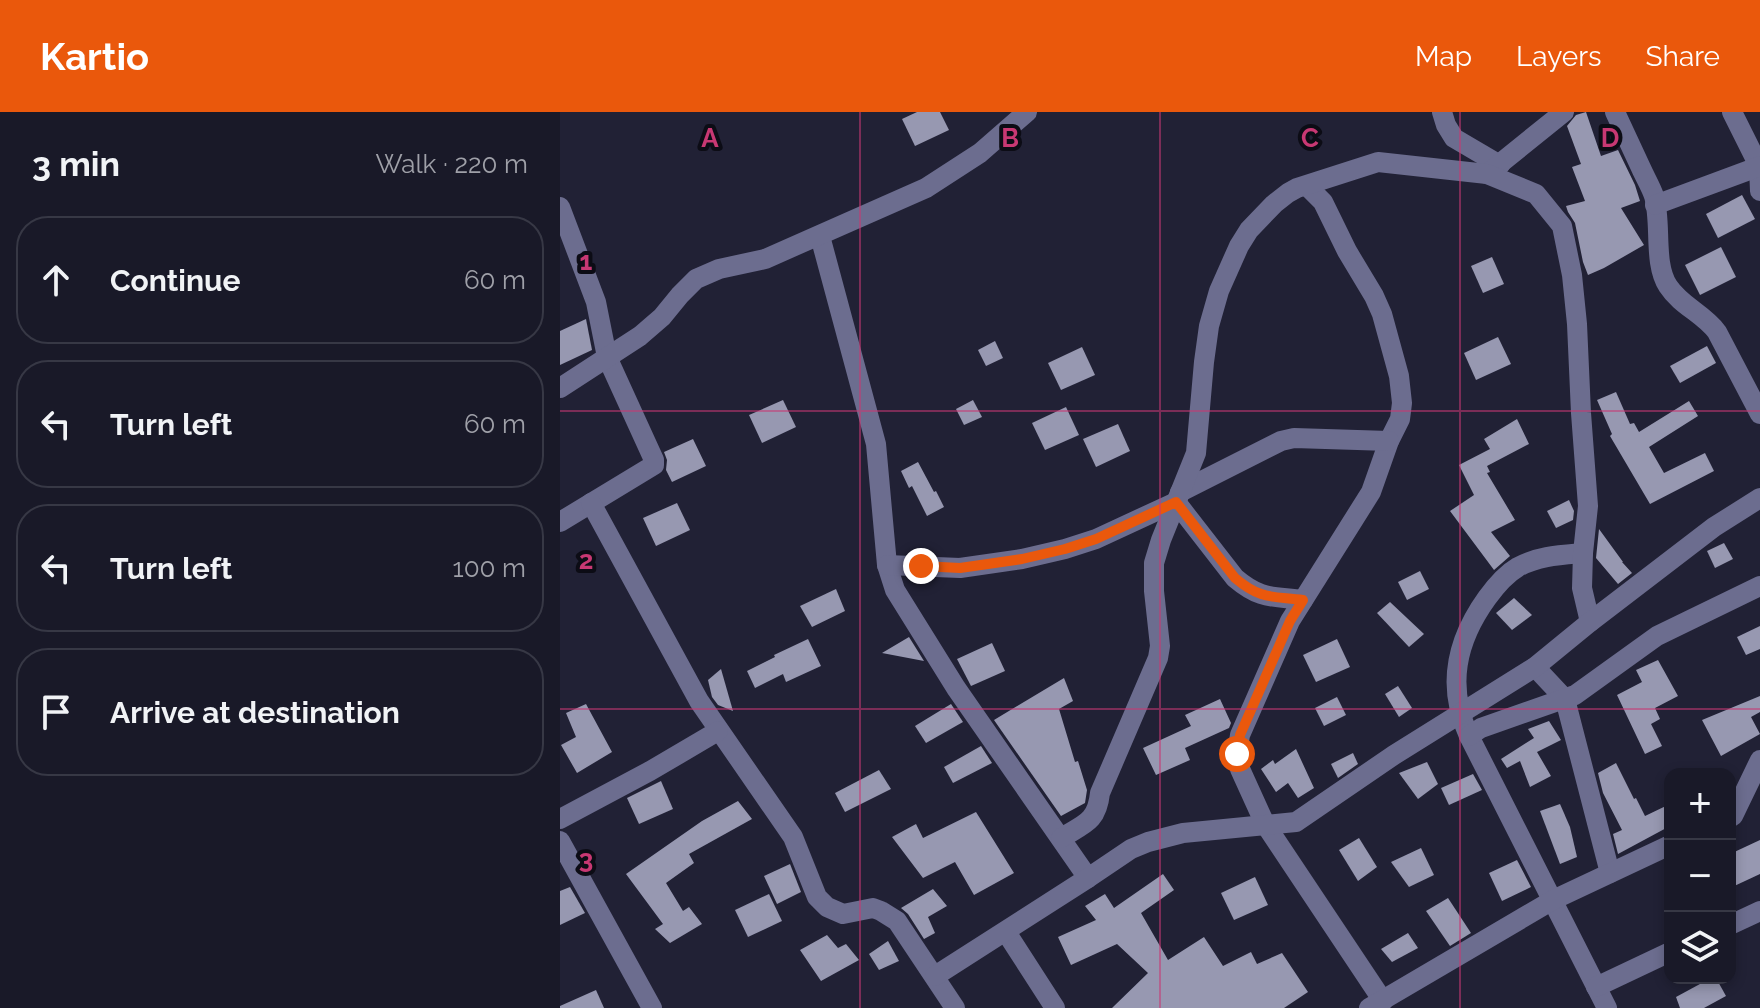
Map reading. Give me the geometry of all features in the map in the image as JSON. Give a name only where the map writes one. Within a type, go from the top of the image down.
[{"type":"street","points":[[560,388],[640,336],[696,279],[719,269],[765,259],[926,188],[980,153],[1027,112]]},
{"type":"street","points":[[1442,112],[1454,138],[1494,170],[1536,194],[1562,226],[1572,275],[1577,324],[1588,506],[1582,588],[1590,622]]},
{"type":"street","points":[[1061,838],[1090,820],[1099,808],[1100,793],[1158,658],[1160,646],[1154,591],[1156,553],[1196,453],[1209,326],[1219,291],[1249,230],[1274,204],[1297,188],[1378,162],[1494,170],[1564,112]]},
{"type":"street","points":[[1615,112],[1654,197],[1663,276],[1668,287],[1693,312],[1710,322],[1760,414]]},
{"type":"street","points":[[1732,112],[1760,166],[1760,191]]},
{"type":"street","points":[[1655,205],[1760,166]]},
{"type":"street","points":[[1307,186],[1323,202],[1382,314],[1399,376],[1402,403],[1400,419],[1371,492],[1290,621],[1240,735],[1237,754],[1240,769],[1265,824],[1376,1004],[1553,900],[1664,848]]},
{"type":"street","points":[[560,207],[596,302],[607,357],[654,465],[560,522]]},
{"type":"street","points":[[820,236],[876,444],[887,565],[895,590],[956,688],[1088,878]]},
{"type":"street","points":[[887,565],[960,568],[1065,549],[1096,539],[1281,441],[1294,438],[1389,441]]},
{"type":"street","points":[[1178,497],[1235,578],[1263,596],[1303,600]]},
{"type":"street","points":[[935,976],[1124,853],[1148,842],[1183,833],[1296,822],[1394,755],[1535,667],[1714,527],[1760,498]]},
{"type":"street","points":[[591,503],[699,701],[793,837],[817,897],[827,907],[843,914],[873,908],[897,921],[955,1008]]},
{"type":"street","points":[[1583,553],[1538,558],[1515,569],[1495,587],[1473,617],[1459,656],[1456,686],[1460,715],[1469,736],[1607,1008]]},
{"type":"street","points":[[1469,736],[1481,728],[1575,695],[1657,636],[1760,586]]},
{"type":"street","points":[[1535,667],[1565,699],[1610,873]]},
{"type":"street","points":[[560,819],[718,731]]},
{"type":"street","points":[[1736,808],[1760,760]]},
{"type":"street","points":[[1736,814],[1760,803]]},
{"type":"street","points":[[560,841],[652,1008]]},
{"type":"street","points":[[1736,923],[1759,917]]},
{"type":"street","points":[[1006,932],[1055,1008]]},
{"type":"street","points":[[1596,987],[1664,955]]},
{"type":"building","points":[[917,112],[940,112],[949,130],[915,146],[902,119]]},
{"type":"building","points":[[1586,112],[1601,156],[1618,150],[1635,185],[1640,201],[1621,208],[1644,245],[1588,275],[1575,223],[1566,206],[1585,201],[1572,167],[1581,164],[1567,126],[1576,115]]},
{"type":"building","points":[[1742,195],[1755,219],[1718,238],[1706,214]]},
{"type":"building","points":[[1721,247],[1736,277],[1700,295],[1685,265]]},
{"type":"building","points":[[1492,257],[1504,284],[1483,293],[1471,266]]},
{"type":"building","points":[[586,319],[592,350],[560,365],[560,331]]},
{"type":"building","points":[[1498,337],[1511,364],[1476,380],[1464,353]]},
{"type":"building","points":[[995,341],[1003,358],[986,366],[978,350]]},
{"type":"building","points":[[1707,346],[1716,363],[1680,383],[1670,366]]},
{"type":"building","points":[[1082,347],[1095,375],[1061,390],[1048,363]]},
{"type":"building","points":[[1616,392],[1630,424],[1634,423],[1639,432],[1689,401],[1698,416],[1649,447],[1664,473],[1705,453],[1714,471],[1650,504],[1610,436],[1612,434],[1597,400]]},
{"type":"building","points":[[783,400],[796,427],[762,443],[749,415]]},
{"type":"building","points":[[973,400],[982,417],[964,425],[956,409]]},
{"type":"building","points":[[1066,407],[1079,435],[1045,450],[1032,423]]},
{"type":"building","points":[[1517,419],[1529,444],[1487,466],[1490,472],[1487,473],[1515,520],[1491,532],[1510,556],[1494,570],[1450,511],[1474,495],[1459,465],[1490,449],[1484,439]]},
{"type":"building","points":[[1118,424],[1130,451],[1096,467],[1083,439]]},
{"type":"building","points":[[693,439],[706,466],[672,482],[666,470],[664,452]]},
{"type":"building","points":[[918,462],[944,507],[927,516],[901,471]]},
{"type":"building","points":[[1569,500],[1574,511],[1573,520],[1556,528],[1547,511]]},
{"type":"building","points":[[677,503],[690,530],[656,546],[643,518]]},
{"type":"building","points":[[1599,529],[1632,573],[1618,584],[1596,558]]},
{"type":"building","points":[[1724,543],[1733,559],[1715,568],[1707,551]]},
{"type":"building","points":[[1420,571],[1429,589],[1407,600],[1398,582]]},
{"type":"building","points":[[836,589],[845,611],[812,627],[800,606]]},
{"type":"building","points":[[1514,598],[1532,615],[1512,630],[1496,613]]},
{"type":"building","points":[[1390,602],[1424,634],[1409,647],[1377,613]]},
{"type":"building","points":[[1760,626],[1760,649],[1746,655],[1737,637]]},
{"type":"building","points":[[909,637],[924,661],[882,653]]},
{"type":"building","points":[[808,639],[821,666],[786,682],[783,674],[755,688],[747,671]]},
{"type":"building","points":[[1337,639],[1350,667],[1316,682],[1303,655]]},
{"type":"building","points":[[992,643],[1005,671],[971,686],[957,659]]},
{"type":"building","points":[[1658,660],[1678,696],[1655,708],[1660,719],[1651,724],[1662,746],[1645,754],[1617,695],[1642,682],[1636,670]]},
{"type":"building","points":[[721,669],[733,711],[718,705],[712,697],[708,680]]},
{"type":"building","points":[[1064,678],[1073,701],[1059,709],[1087,790],[1085,803],[1061,816],[994,720]]},
{"type":"building","points":[[1398,686],[1412,708],[1399,717],[1385,694]]},
{"type":"building","points":[[1760,696],[1760,712],[1751,717],[1760,734],[1721,756],[1702,720]]},
{"type":"building","points":[[1337,697],[1346,715],[1324,726],[1315,708]]},
{"type":"building","points":[[1220,699],[1231,723],[1229,728],[1185,748],[1190,760],[1156,775],[1143,748],[1191,726],[1185,715]]},
{"type":"building","points":[[586,704],[612,752],[577,773],[561,745],[576,737],[566,713]]},
{"type":"building","points":[[951,704],[963,722],[926,743],[915,726]]},
{"type":"building","points":[[1549,721],[1561,740],[1537,752],[1551,776],[1530,787],[1520,761],[1507,768],[1501,759],[1534,738],[1528,729]]},
{"type":"building","points":[[981,746],[992,763],[953,783],[944,767]]},
{"type":"building","points":[[1296,749],[1314,788],[1298,798],[1288,783],[1276,792],[1261,769],[1273,760],[1275,764]]},
{"type":"building","points":[[1353,753],[1358,764],[1338,778],[1331,764]]},
{"type":"building","points":[[1427,762],[1438,784],[1418,799],[1399,773]]},
{"type":"building","points":[[1616,763],[1645,816],[1664,807],[1664,829],[1618,854],[1613,834],[1622,830],[1603,793],[1598,773]]},
{"type":"building","points":[[879,770],[891,789],[845,812],[835,793]]},
{"type":"building","points":[[1473,774],[1482,790],[1449,805],[1441,788]]},
{"type":"building","points":[[661,781],[673,809],[639,824],[627,798]]},
{"type":"building","points":[[738,801],[752,819],[689,854],[694,863],[666,883],[683,911],[689,907],[702,924],[670,943],[655,929],[663,924],[626,874],[702,821]]},
{"type":"building","points":[[1560,804],[1570,827],[1577,857],[1560,864],[1540,811]]},
{"type":"building","points":[[976,812],[1014,873],[974,895],[955,862],[923,878],[892,837],[916,824],[923,838]]},
{"type":"building","points":[[1359,838],[1377,867],[1358,881],[1339,850]]},
{"type":"building","points":[[1760,840],[1760,874],[1736,885],[1736,851]]},
{"type":"building","points":[[1421,848],[1434,875],[1409,887],[1391,862]]},
{"type":"building","points":[[1517,860],[1531,887],[1502,901],[1489,873]]},
{"type":"building","points":[[790,864],[801,892],[777,904],[764,876]]},
{"type":"building","points":[[1163,874],[1174,890],[1141,913],[1168,960],[1204,937],[1223,966],[1251,952],[1257,964],[1282,953],[1308,992],[1284,1008],[1112,1008],[1148,973],[1117,944],[1071,965],[1058,937],[1096,920],[1085,906],[1105,894],[1114,908]]},
{"type":"building","points":[[1255,877],[1268,905],[1234,920],[1221,893]]},
{"type":"building","points":[[570,887],[585,913],[560,925],[560,891]]},
{"type":"building","points":[[933,889],[947,906],[928,917],[935,933],[924,939],[901,908]]},
{"type":"building","points":[[769,894],[782,921],[748,937],[735,910]]},
{"type":"building","points":[[1448,898],[1471,933],[1450,946],[1426,911]]},
{"type":"building","points":[[1408,933],[1418,948],[1392,962],[1381,949]]},
{"type":"building","points":[[827,935],[838,948],[846,944],[859,960],[821,981],[800,950]]},
{"type":"building","points":[[888,941],[899,961],[879,970],[869,954]]},
{"type":"building","points":[[1700,984],[1719,984],[1726,996],[1704,1008],[1680,1008],[1676,997]]},
{"type":"building","points":[[596,990],[604,1008],[560,1008],[560,1006]]},
{"type":"route","points":[[921,566],[960,568],[1065,549],[1096,539],[1176,502],[1235,578],[1246,587],[1263,596],[1303,600],[1290,621],[1240,735],[1237,754]]}]
